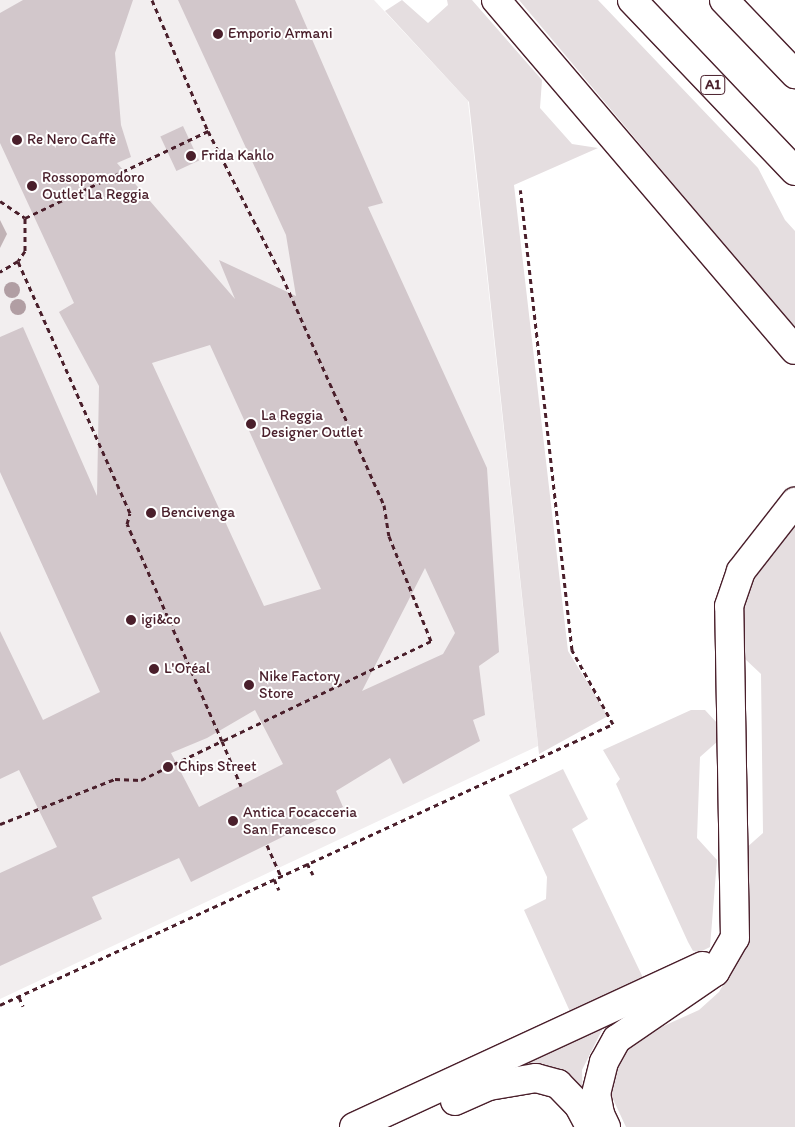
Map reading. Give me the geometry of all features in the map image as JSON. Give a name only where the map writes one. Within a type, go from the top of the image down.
[{"type":"main road","points":[[496,0],[795,350]]},
{"type":"main road","name":"A1","points":[[632,0],[795,171]]},
{"type":"main road","points":[[724,0],[795,74]]},
{"type":"main road","points":[[606,1127],[600,1114],[596,1094],[604,1062],[617,1039],[652,1013],[683,997],[715,972],[734,938],[729,606],[741,571],[795,502]]},
{"type":"main road","points":[[354,1127],[724,956]]},
{"type":"main road","points":[[399,1127],[489,1086],[536,1078],[558,1084],[579,1106],[590,1127]]},
{"type":"path","points":[[0,824],[115,779],[141,780],[431,641],[389,536],[384,505],[282,276],[208,131],[152,0]]},
{"type":"path","points":[[25,218],[208,131]]},
{"type":"path","points":[[0,1005],[614,724],[572,650],[520,190]]},
{"type":"path","points":[[0,200],[25,218]]},
{"type":"path","points":[[0,272],[18,261],[25,251],[25,218]]},
{"type":"path","points":[[18,261],[130,513],[127,524],[241,786]]},
{"type":"path","points":[[267,845],[281,876]]},
{"type":"path","points":[[307,863],[313,875]]},
{"type":"path","points":[[274,879],[279,890]]},
{"type":"path","points":[[19,997],[23,1006]]},
{"type":"shaded area","name":"La Reggia Designer Outlet","points":[[0,0],[374,0],[468,101],[538,746],[0,999]]},
{"type":"shaded area","points":[[402,0],[428,23],[448,5],[447,0],[472,0],[542,80],[540,108],[572,144],[598,148],[514,185],[568,651],[608,716],[539,754],[469,102],[385,11]]},
{"type":"shaded area","points":[[519,0],[598,0],[758,168],[785,220],[795,231],[795,329]]},
{"type":"shaded area","points":[[0,220],[7,234],[0,248]]},
{"type":"shaded area","points":[[795,520],[795,1127],[626,1127],[612,1097],[610,1077],[626,1043],[699,1010],[719,992],[732,970],[745,849],[763,833],[761,674],[744,658],[744,596],[753,573]]},
{"type":"shaded area","points":[[691,710],[705,710],[718,724],[718,741],[700,757],[697,838],[717,860],[710,947],[700,952],[693,951],[688,942],[616,784],[620,779],[603,750]]},
{"type":"shaded area","points":[[563,769],[588,819],[572,829],[646,984],[572,1016],[524,910],[546,899],[547,877],[509,795]]},
{"type":"shaded area","points":[[604,1026],[582,1070],[583,1103],[511,1066]]},
{"type":"building","name":"La Reggia Designer Outlet","points":[[23,0],[133,0],[115,53],[121,125],[131,157],[117,163],[235,299],[219,260],[296,296],[286,235],[178,0],[295,0],[383,203],[368,207],[487,468],[499,652],[479,666],[485,715],[473,720],[480,741],[403,784],[390,758],[336,791],[343,807],[191,882],[179,858],[92,897],[102,919],[0,966],[0,873],[57,847],[19,770],[0,779],[0,631],[43,720],[100,692],[0,472],[0,337],[23,327],[97,496],[99,386],[59,312],[74,303],[0,143],[0,13]],"holes":[[[210,345],[321,589],[264,606],[152,363]],[[425,568],[455,633],[443,654],[362,691]],[[255,710],[283,764],[199,807],[171,753],[207,738]]]},
{"type":"building","points":[[183,126],[199,160],[176,171],[160,137]]},
{"type":"place","name":"Emporio Armani","points":[[218,34]]},
{"type":"place","name":"Re Nero Caffè","points":[[17,140]]},
{"type":"place","name":"Frida Kahlo","points":[[191,156]]},
{"type":"place","name":"Rossopomodoro Outlet La Reggia","points":[[32,186]]},
{"type":"place","name":"La Reggia Designer Outlet","points":[[251,424]]},
{"type":"place","name":"Bencivenga","points":[[151,513]]},
{"type":"place","name":"igi&co","points":[[131,620]]},
{"type":"place","name":"L'Oréal","points":[[154,669]]},
{"type":"place","name":"Nike Factory Store","points":[[249,685]]},
{"type":"place","name":"Chips Street","points":[[168,767]]},
{"type":"place","name":"Antica Focacceria San Francesco","points":[[233,821]]}]
